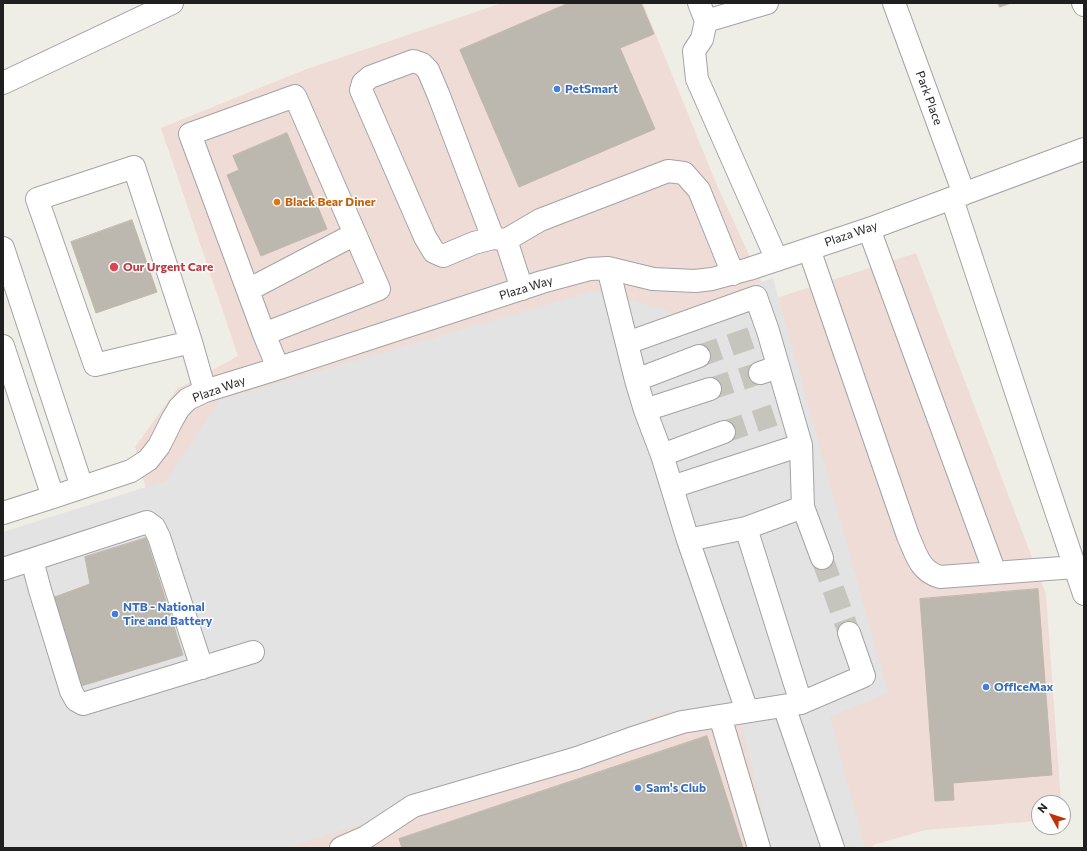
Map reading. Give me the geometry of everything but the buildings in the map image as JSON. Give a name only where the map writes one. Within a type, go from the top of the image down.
[{"type":"street","points":[[3,83],[172,3]]},
{"type":"street","points":[[766,3],[702,12],[702,39],[694,51],[697,79],[777,260]]},
{"type":"street","name":"Park Place","points":[[894,3],[958,196],[1074,567],[1084,594]]},
{"type":"street","points":[[522,289],[499,239],[428,70],[422,64],[413,61],[370,77],[363,83],[361,90],[425,237],[434,252],[443,256],[474,243],[499,239],[540,220],[668,171],[684,173],[699,190],[733,274]]},
{"type":"street","points":[[264,334],[379,289],[295,96],[190,134],[264,334],[278,368]]},
{"type":"street","name":"Plaza Way","points":[[3,513],[131,471],[148,460],[159,446],[179,408],[188,400],[205,391],[522,289],[590,269],[608,268],[653,279],[695,281],[733,274],[869,229],[1084,149]]},
{"type":"street","points":[[191,342],[95,365],[37,199],[134,167],[191,342],[205,391]]},
{"type":"street","points":[[869,229],[994,573]]},
{"type":"street","points":[[248,290],[355,234]]},
{"type":"street","points":[[3,248],[82,487]]},
{"type":"street","points":[[810,249],[908,536],[920,563],[926,570],[940,577],[1074,567]]},
{"type":"street","points":[[608,268],[645,410],[662,455],[688,540],[747,711]]},
{"type":"street","points":[[627,343],[756,297],[760,335],[769,370],[782,412],[801,445],[803,507],[822,558]]},
{"type":"street","points":[[3,346],[53,497]]},
{"type":"street","points":[[636,380],[700,356]]},
{"type":"street","points":[[645,410],[710,389]]},
{"type":"street","points":[[662,455],[724,432]]},
{"type":"street","points":[[672,486],[801,445]]},
{"type":"street","points":[[688,540],[746,528],[803,507]]},
{"type":"street","points":[[3,569],[147,522],[154,527],[159,538],[202,668]]},
{"type":"street","points":[[746,528],[833,848]]},
{"type":"street","points":[[32,560],[71,690],[76,700],[83,704],[253,652]]},
{"type":"street","points":[[340,848],[366,837],[413,806],[577,758],[682,722],[793,704],[864,676],[849,634]]},
{"type":"street","points":[[720,716],[759,848]]},
{"type":"shaded area","points":[[502,3],[643,3],[716,183],[770,300],[916,253],[1046,594],[1060,795],[1031,795],[1031,822],[925,830],[873,845],[873,848],[128,848],[147,493],[135,447],[177,389],[238,356],[161,128],[304,70]]},
{"type":"shaded area","points":[[773,278],[888,693],[830,717],[865,848],[771,848],[736,703],[662,713],[518,776],[285,848],[3,848],[3,532],[165,481],[220,400],[597,290],[675,313]]},
{"type":"tunnel","points":[[699,356],[751,338]]},
{"type":"tunnel","points":[[710,389],[760,373]]},
{"type":"tunnel","points":[[724,432],[774,415]]},
{"type":"tunnel","points":[[822,558],[849,633]]},
{"type":"place","name":"PetSmart","points":[[557,89]]},
{"type":"place","name":"Black Bear Diner","points":[[277,202]]},
{"type":"place","name":"Our Urgent Care","points":[[114,267]]},
{"type":"place","name":"NTB - National Tire and Battery","points":[[115,614]]},
{"type":"place","name":"OfficeMax","points":[[986,687]]},
{"type":"place","name":"Sam's Club","points":[[638,788]]}]
